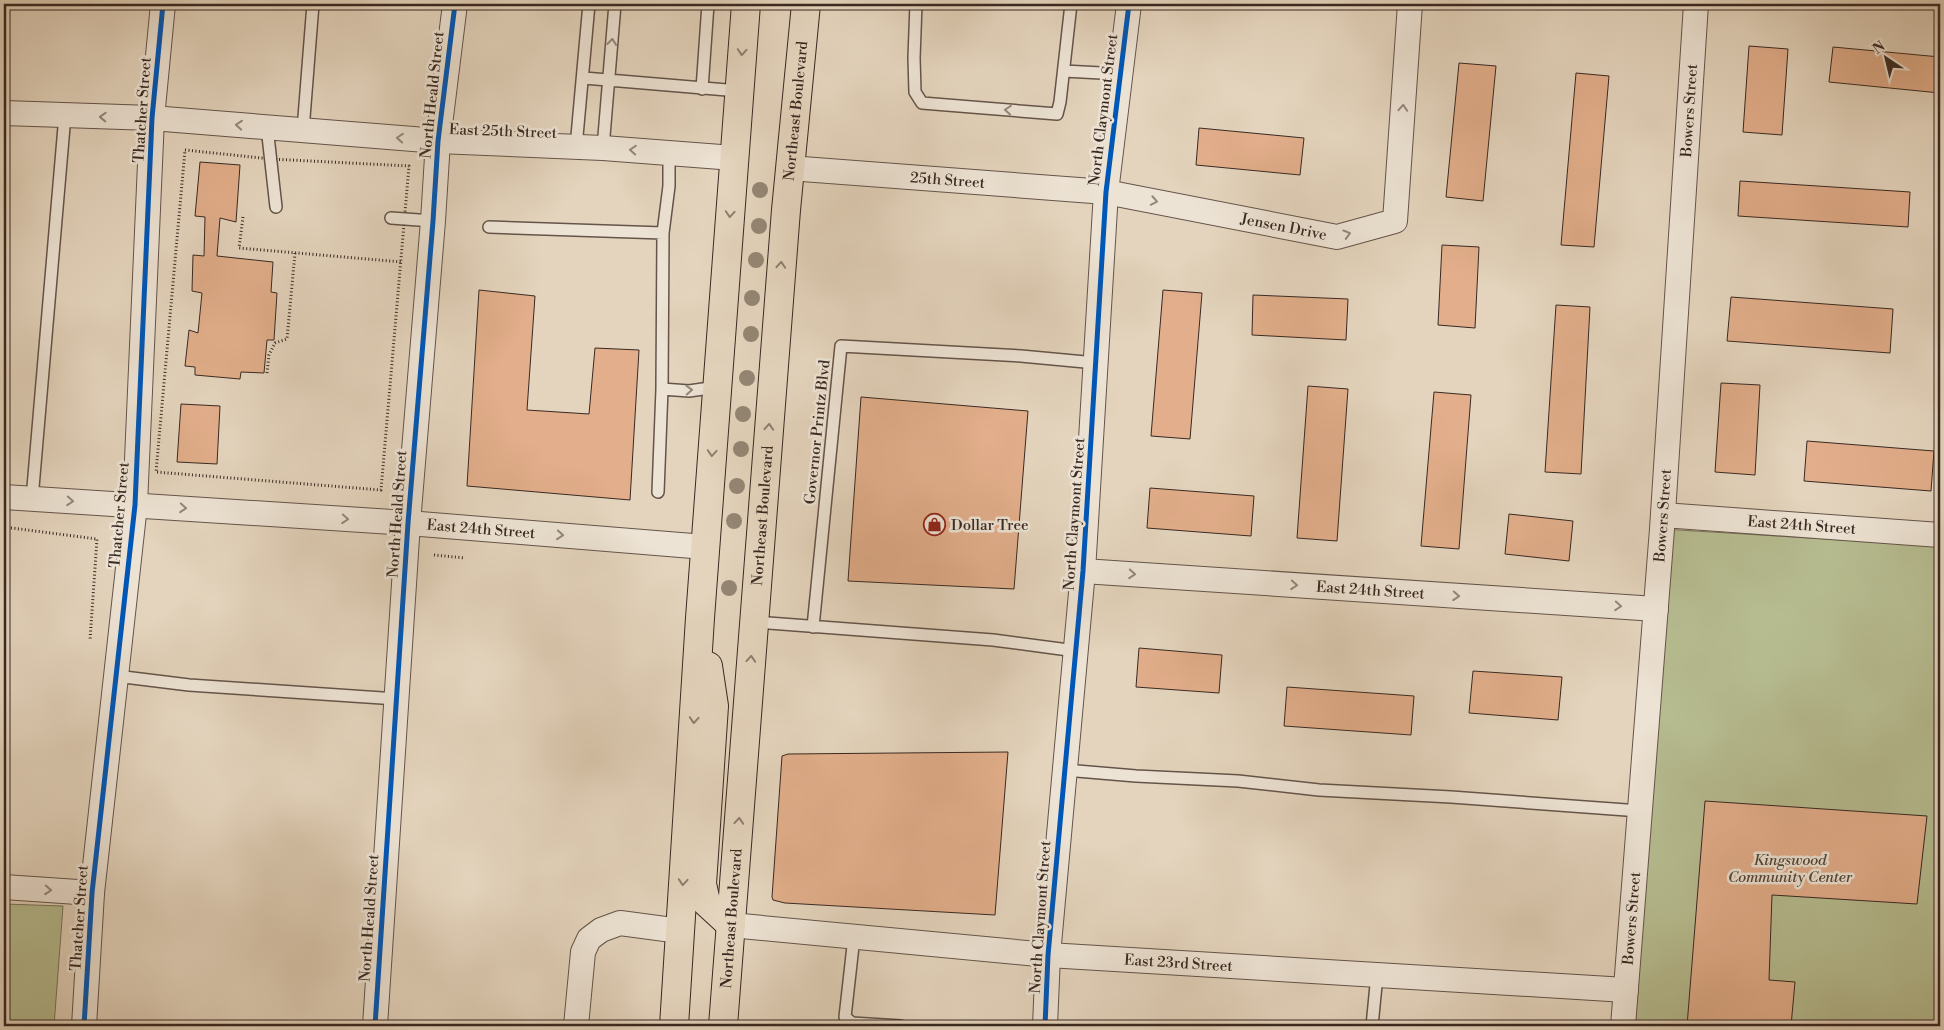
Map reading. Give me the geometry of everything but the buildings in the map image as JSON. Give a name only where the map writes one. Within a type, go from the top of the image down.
[{"type":"main road","points":[[674,1026],[705,547],[746,4]]},
{"type":"main road","name":"Northeast Boulevard","points":[[723,1026],[789,168],[806,4]]},
{"type":"main road","points":[[700,618],[714,706],[702,884],[706,902],[731,925]]},
{"type":"street","name":"Thatcher Street","points":[[84,1026],[92,892],[135,505],[152,118],[163,4]]},
{"type":"street","name":"North Heald Street","points":[[374,1026],[408,523],[434,221],[438,141],[455,4]]},
{"type":"street","name":"North Claymont Street","points":[[1045,1026],[1048,955],[1083,571],[1106,192],[1129,4]]},
{"type":"street","name":"Jensen Drive","points":[[1106,192],[1337,237],[1395,221],[1410,4]]},
{"type":"street","name":"Bowers Street","points":[[1623,1026],[1663,515],[1696,4]]},
{"type":"street","name":"East 25th Street","points":[[4,113],[152,118],[438,141],[603,148],[734,158]]},
{"type":"street","name":"25th Street","points":[[789,168],[1106,192]]},
{"type":"street","name":"East 24th Street","points":[[4,497],[408,523],[705,547]]},
{"type":"street","name":"East 24th Street","points":[[1663,515],[1940,535]]},
{"type":"street","name":"East 24th Street","points":[[1083,571],[1656,609]]},
{"type":"street","points":[[4,887],[92,892]]},
{"type":"street","points":[[576,1026],[583,952],[589,939],[601,930],[620,923],[680,931]]},
{"type":"street","name":"East 23rd Street","points":[[731,925],[1048,955],[1626,990]]},
{"type":"lane","points":[[303,130],[313,4]]},
{"type":"lane","points":[[576,147],[590,4]]},
{"type":"lane","points":[[603,148],[615,4]]},
{"type":"lane","points":[[702,89],[708,4]]},
{"type":"lane","points":[[916,4],[915,92],[922,103],[1057,114],[1071,4]]},
{"type":"lane","points":[[1064,70],[1120,74]]},
{"type":"lane","points":[[584,78],[739,91]]},
{"type":"lane","points":[[32,499],[65,115]]},
{"type":"lane","points":[[267,127],[276,207]]},
{"type":"lane","points":[[658,492],[662,389],[663,233],[669,186],[669,153]]},
{"type":"lane","points":[[391,218],[434,221]]},
{"type":"lane","points":[[490,227],[663,233]]},
{"type":"lane","name":"Governor Printz Blvd","points":[[813,627],[841,346],[1021,356],[1096,363]]},
{"type":"lane","points":[[662,389],[688,390],[717,387]]},
{"type":"lane","points":[[754,622],[993,640],[1076,651]]},
{"type":"lane","points":[[116,676],[189,685],[396,699]]},
{"type":"lane","points":[[1065,770],[1238,781],[1319,790],[1451,797],[1640,811]]},
{"type":"lane","points":[[854,937],[845,1017],[852,1023],[901,1026]]},
{"type":"lane","points":[[1372,1026],[1377,975]]},
{"type":"path","points":[[186,150],[271,159],[409,166],[381,490],[156,472],[186,150]]},
{"type":"path","points":[[242,217],[239,248],[402,262]]},
{"type":"path","points":[[267,373],[270,355],[275,343],[287,339],[295,253]]},
{"type":"path","points":[[4,527],[97,539],[90,647]]},
{"type":"path","points":[[406,553],[472,558]]},
{"type":"green space","name":"Kingswood Community Center","points":[[1662,529],[1940,546],[1940,1026],[1627,1026]]},
{"type":"green space","points":[[4,904],[63,906],[54,1026],[4,1026]]},
{"type":"cycle path","points":[[84,1026],[92,893],[135,505],[152,118],[163,4]]},
{"type":"cycle path","points":[[375,1026],[408,523],[438,141],[455,4]]},
{"type":"cycle path","points":[[1045,1026],[1048,955],[1083,571],[1106,192],[1129,4]]},
{"type":"place","name":"Dollar Tree","points":[[935,525]]}]
